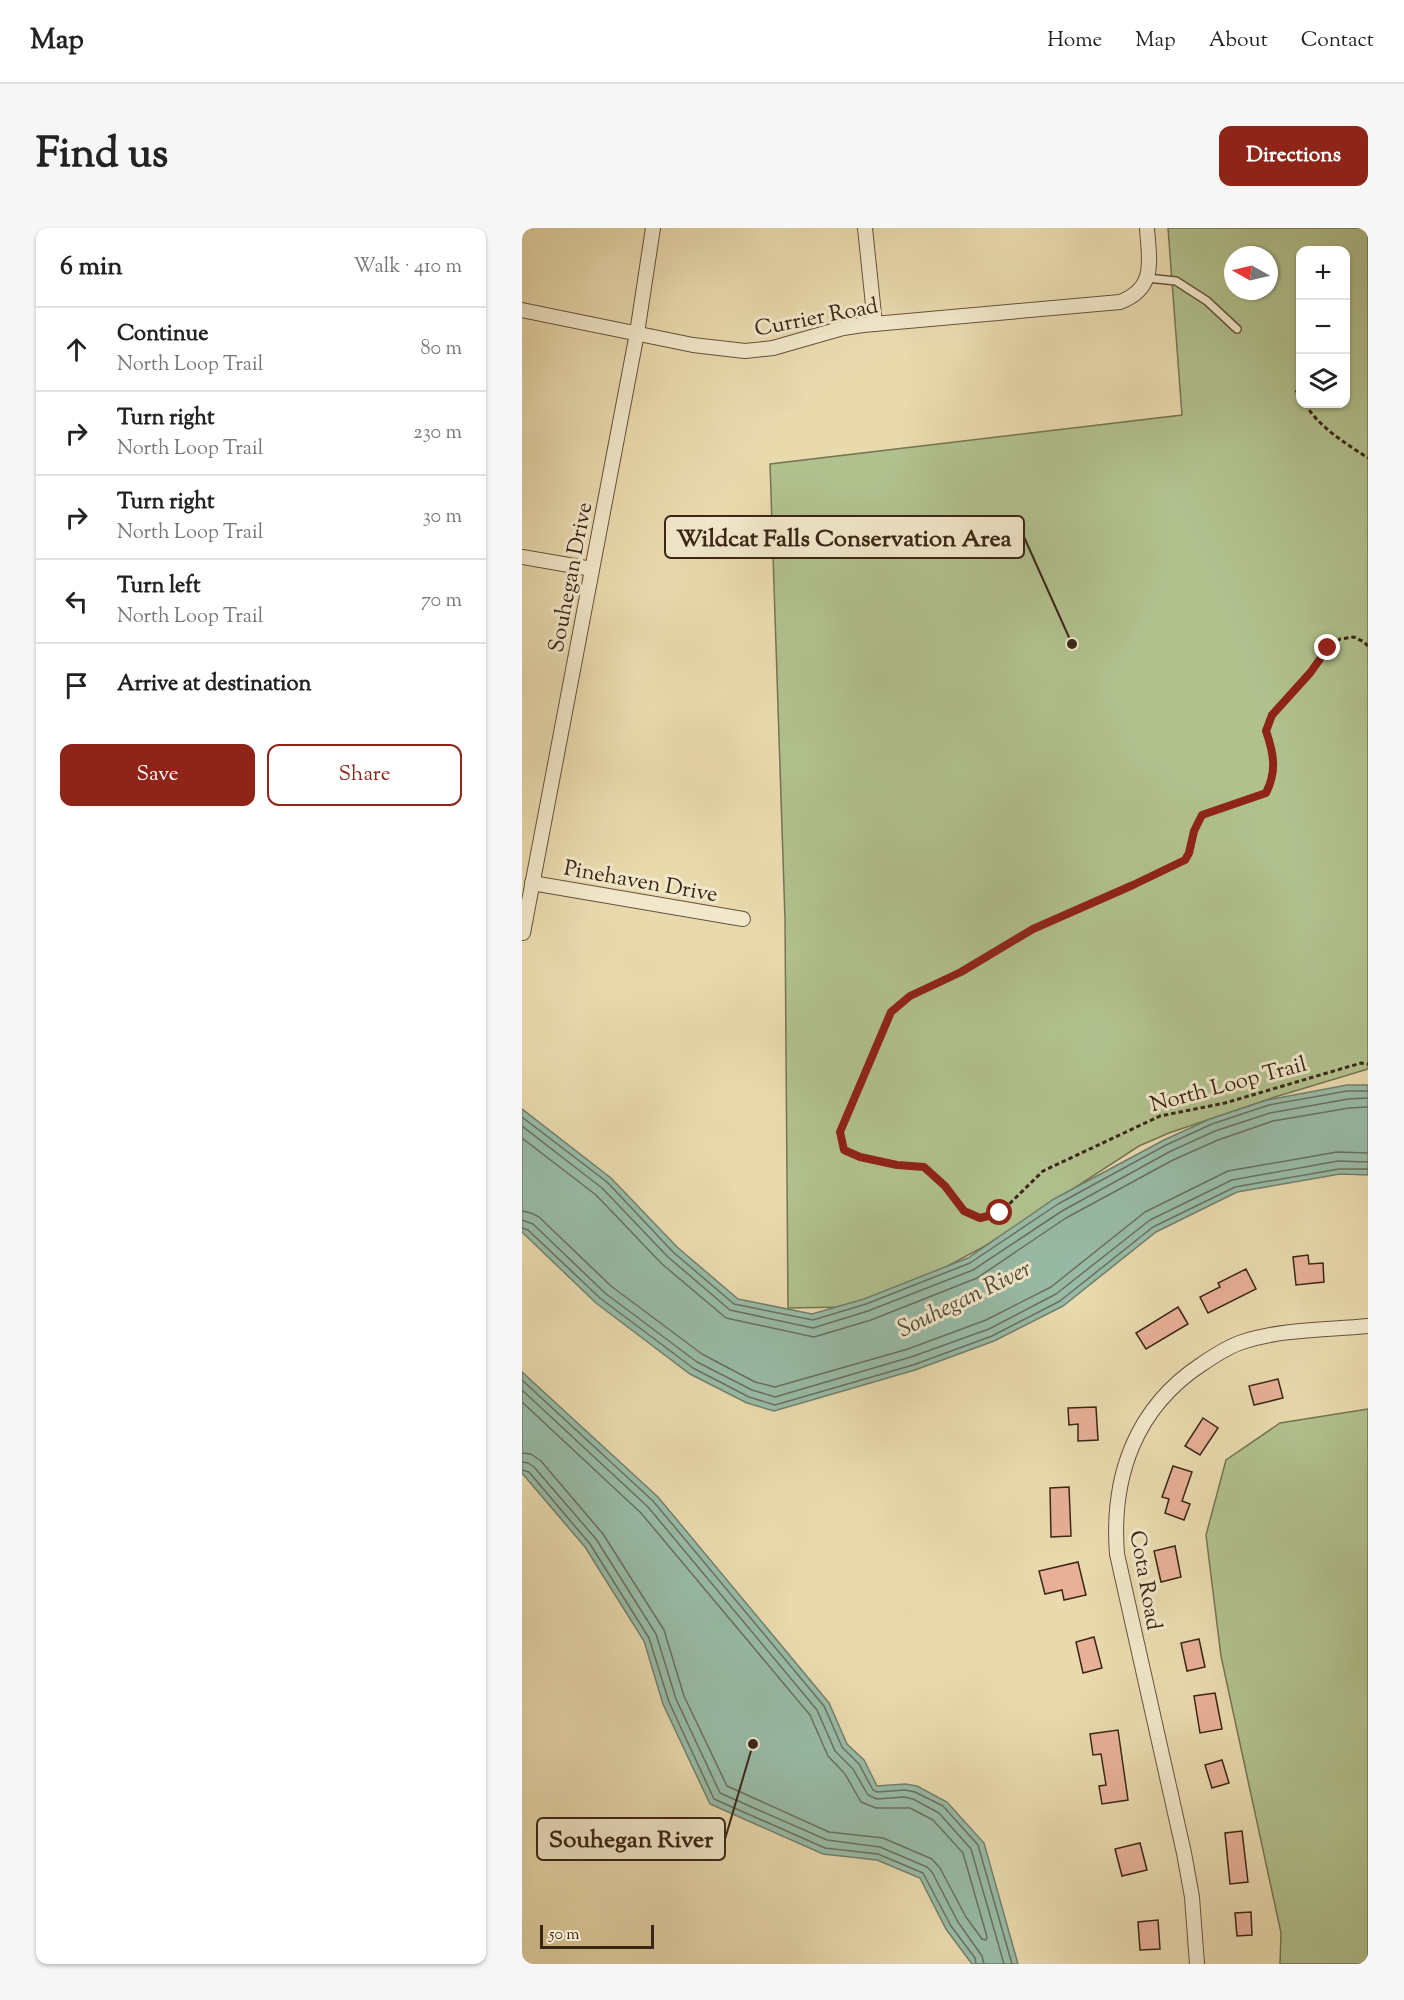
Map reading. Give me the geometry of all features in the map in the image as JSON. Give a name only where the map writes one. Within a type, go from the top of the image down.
[{"type":"street","name":"Souhegan Drive","points":[[522,933],[637,333],[653,228]]},
{"type":"street","points":[[865,228],[875,324]]},
{"type":"street","points":[[1147,228],[1148,278]]},
{"type":"street","name":"Currier Road","points":[[522,310],[693,345],[745,351],[773,348],[843,328],[1120,302],[1137,293],[1148,278]]},
{"type":"street","points":[[522,557],[592,569]]},
{"type":"street","name":"Pinehaven Drive","points":[[532,883],[744,919]]},
{"type":"street","name":"Cota Road","points":[[1197,1964],[1192,1897],[1184,1853],[1117,1554],[1115,1529],[1120,1482],[1127,1458],[1149,1414],[1178,1383],[1216,1355],[1239,1343],[1263,1336],[1368,1326]]},
{"type":"lane","points":[[1148,278],[1176,281],[1207,301],[1237,329]]},
{"type":"path","points":[[1307,408],[1311,414],[1343,442],[1368,458]]},
{"type":"path","name":"North Loop Trail","points":[[1368,646],[1354,638],[1340,639],[1328,648],[1310,673],[1272,715],[1266,731],[1272,746],[1275,766],[1273,781],[1266,793],[1202,815],[1194,831],[1185,860],[1033,929],[961,972],[910,996],[891,1012],[840,1132],[844,1150],[860,1157],[897,1165],[924,1167],[945,1186],[964,1211],[980,1218],[1000,1213],[1043,1171],[1160,1116],[1224,1103],[1361,1063],[1368,1064]]},
{"type":"shaded area","points":[[1168,228],[1368,228],[1368,1069],[1275,1097],[1169,1133],[1139,1146],[985,1246],[897,1293],[846,1307],[788,1308],[785,919],[770,464],[1182,415]]},
{"type":"shaded area","points":[[1368,1409],[1368,1964],[1280,1964],[1281,1933],[1221,1656],[1206,1535],[1226,1460],[1280,1423]]},
{"type":"water","points":[[1347,1085],[1368,1085],[1368,1175],[1340,1174],[1237,1192],[1156,1232],[1063,1306],[994,1341],[915,1370],[774,1411],[747,1403],[690,1374],[596,1303],[522,1232],[522,1109],[611,1178],[677,1247],[738,1299],[812,1314],[864,1299],[968,1258],[1054,1199],[1164,1140],[1210,1119],[1267,1100]]},
{"type":"water","points":[[522,1372],[658,1497],[829,1703],[847,1744],[864,1760],[877,1786],[905,1784],[917,1786],[947,1802],[984,1843],[1018,1964],[972,1964],[946,1929],[920,1878],[877,1860],[823,1854],[710,1804],[663,1704],[644,1641],[585,1547],[522,1473]]},
{"type":"building","points":[[1308,1255],[1309,1264],[1323,1263],[1324,1282],[1296,1285],[1293,1257]]},
{"type":"building","points":[[1246,1269],[1256,1289],[1208,1313],[1200,1297],[1220,1287],[1218,1283]]},
{"type":"building","points":[[1178,1307],[1188,1324],[1146,1349],[1136,1333]]},
{"type":"building","points":[[1278,1379],[1283,1398],[1254,1405],[1249,1386]]},
{"type":"building","points":[[1096,1407],[1098,1440],[1078,1441],[1078,1424],[1069,1425],[1068,1408]]},
{"type":"building","points":[[1203,1418],[1218,1428],[1200,1455],[1185,1446]]},
{"type":"building","points":[[1173,1466],[1192,1472],[1182,1501],[1190,1504],[1184,1520],[1165,1513],[1169,1499],[1162,1497]]},
{"type":"building","points":[[1069,1487],[1071,1536],[1051,1537],[1050,1488]]},
{"type":"building","points":[[1175,1546],[1181,1577],[1161,1582],[1154,1551]]},
{"type":"building","points":[[1078,1562],[1086,1595],[1064,1600],[1062,1590],[1045,1594],[1039,1571]]},
{"type":"building","points":[[1094,1637],[1102,1668],[1083,1673],[1076,1642]]},
{"type":"building","points":[[1199,1639],[1205,1667],[1187,1671],[1181,1643]]},
{"type":"building","points":[[1215,1693],[1222,1729],[1200,1733],[1194,1696]]},
{"type":"building","points":[[1118,1730],[1128,1800],[1102,1804],[1099,1786],[1106,1785],[1101,1754],[1093,1755],[1090,1734]]},
{"type":"building","points":[[1222,1760],[1229,1783],[1212,1788],[1205,1765]]},
{"type":"building","points":[[1242,1831],[1248,1882],[1230,1884],[1225,1833]]},
{"type":"building","points":[[1140,1843],[1147,1870],[1122,1876],[1115,1849]]},
{"type":"building","points":[[1251,1912],[1252,1935],[1237,1936],[1235,1913]]},
{"type":"building","points":[[1158,1920],[1160,1949],[1140,1950],[1138,1922]]},
{"type":"place","name":"Wildcat Falls Conservation Area","points":[[1072,644]]},
{"type":"place","name":"Souhegan River","points":[[753,1744]]},
{"type":"route","points":[[1000,1213],[980,1218],[964,1211],[945,1186],[924,1167],[897,1165],[860,1157],[844,1150],[840,1132],[891,1012],[910,996],[961,972],[1033,929],[1185,860],[1194,831],[1202,815],[1266,793],[1273,781],[1275,766],[1272,746],[1266,731],[1272,715],[1310,673],[1328,648]]}]
